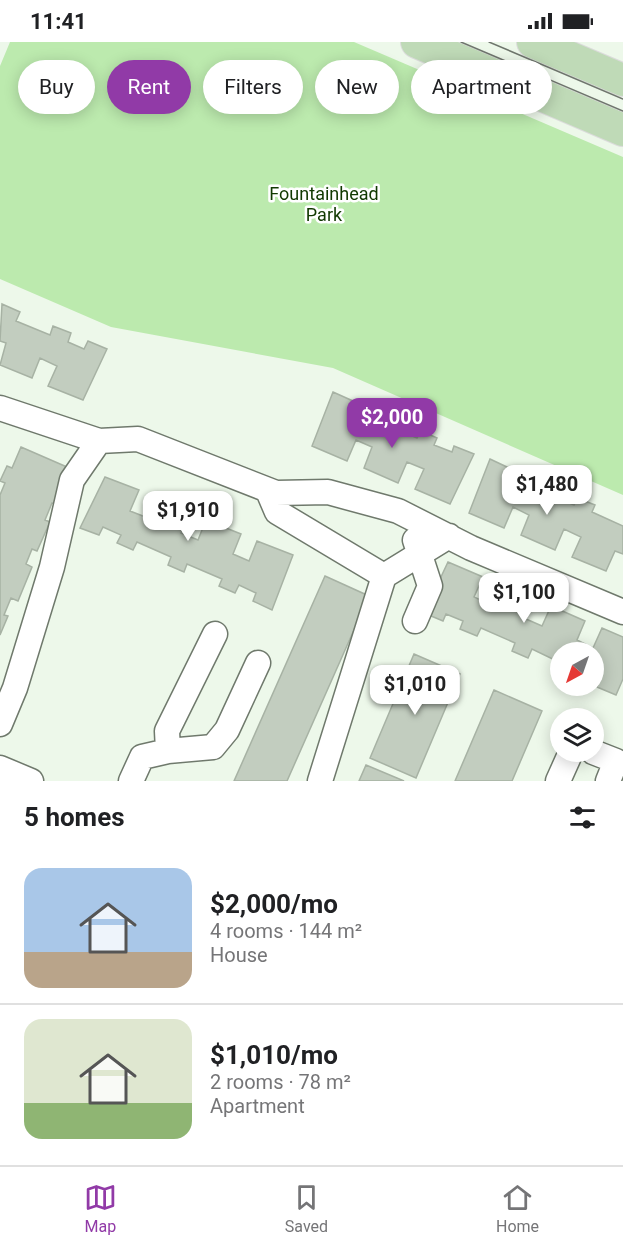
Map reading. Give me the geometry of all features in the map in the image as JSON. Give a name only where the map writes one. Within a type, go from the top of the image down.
[{"type":"main road","points":[[417,42],[623,130]]},
{"type":"main road","points":[[533,42],[623,80]]},
{"type":"street","points":[[0,408],[99,441],[138,439],[268,491],[276,493],[328,492],[410,517],[471,548],[623,612]]},
{"type":"street","points":[[0,724],[15,688],[52,567],[72,480],[99,441]]},
{"type":"street","points":[[268,491],[277,512],[384,576]]},
{"type":"street","points":[[410,517],[430,586],[415,621]]},
{"type":"street","points":[[321,781],[384,576],[449,536]]},
{"type":"street","points":[[168,751],[167,731],[215,634]]},
{"type":"street","points":[[131,781],[142,757],[168,751],[213,747],[227,730],[258,663]]},
{"type":"street","points":[[558,781],[567,762]]},
{"type":"street","points":[[0,768],[31,781]]},
{"type":"green space","name":"Fountainhead Park","points":[[10,42],[354,42],[396,60],[315,60],[315,114],[399,114],[399,61],[411,66],[411,114],[522,114],[623,157],[623,495],[333,368],[111,327],[0,279],[0,66]]},
{"type":"building","points":[[2,304],[20,312],[16,321],[50,335],[53,326],[71,333],[68,342],[84,349],[88,341],[107,349],[83,400],[48,386],[57,366],[40,358],[32,378],[0,365],[6,343],[0,341]]},
{"type":"building","points":[[333,392],[353,401],[350,409],[366,416],[370,408],[386,416],[383,423],[417,438],[421,431],[437,438],[434,445],[452,452],[454,446],[474,454],[450,504],[415,489],[424,469],[407,462],[398,483],[364,468],[372,447],[356,440],[347,461],[312,446]]},
{"type":"building","points":[[21,447],[67,467],[58,505],[52,503],[45,520],[50,522],[37,551],[32,549],[26,564],[32,567],[18,601],[11,598],[4,615],[8,616],[0,635],[0,495],[5,483],[0,481],[7,466],[12,468]]},
{"type":"building","points":[[490,459],[509,468],[506,476],[523,484],[527,476],[543,483],[540,490],[574,505],[577,498],[595,505],[592,512],[623,526],[623,554],[615,551],[606,571],[572,557],[581,537],[564,529],[555,550],[521,535],[529,515],[513,507],[504,528],[469,513]]},
{"type":"building","points":[[105,477],[139,490],[130,511],[148,518],[156,498],[190,512],[181,533],[198,540],[206,520],[241,534],[233,554],[249,561],[257,541],[293,555],[272,610],[253,601],[256,593],[239,585],[235,593],[219,586],[222,579],[187,564],[184,572],[168,565],[171,557],[137,542],[133,550],[117,543],[121,535],[103,527],[99,535],[80,528]]},
{"type":"building","points":[[448,562],[483,577],[474,597],[491,605],[500,584],[534,599],[526,619],[542,626],[551,606],[585,621],[577,640],[581,642],[550,642],[550,658],[532,649],[528,658],[512,651],[515,643],[481,628],[477,636],[460,629],[463,621],[446,614],[443,621],[424,613]]},
{"type":"building","points":[[325,576],[369,596],[287,781],[234,781]]},
{"type":"building","points":[[602,628],[623,637],[623,679],[616,695],[604,690],[604,642],[596,642]]},
{"type":"building","points":[[414,654],[460,674],[416,778],[370,758]]},
{"type":"building","points":[[494,690],[542,711],[512,781],[455,781]]},
{"type":"building","points":[[366,765],[404,781],[359,781]]},
{"type":"tram line","points":[[461,42],[623,111]]},
{"type":"tram line","points":[[489,42],[623,99]]}]
